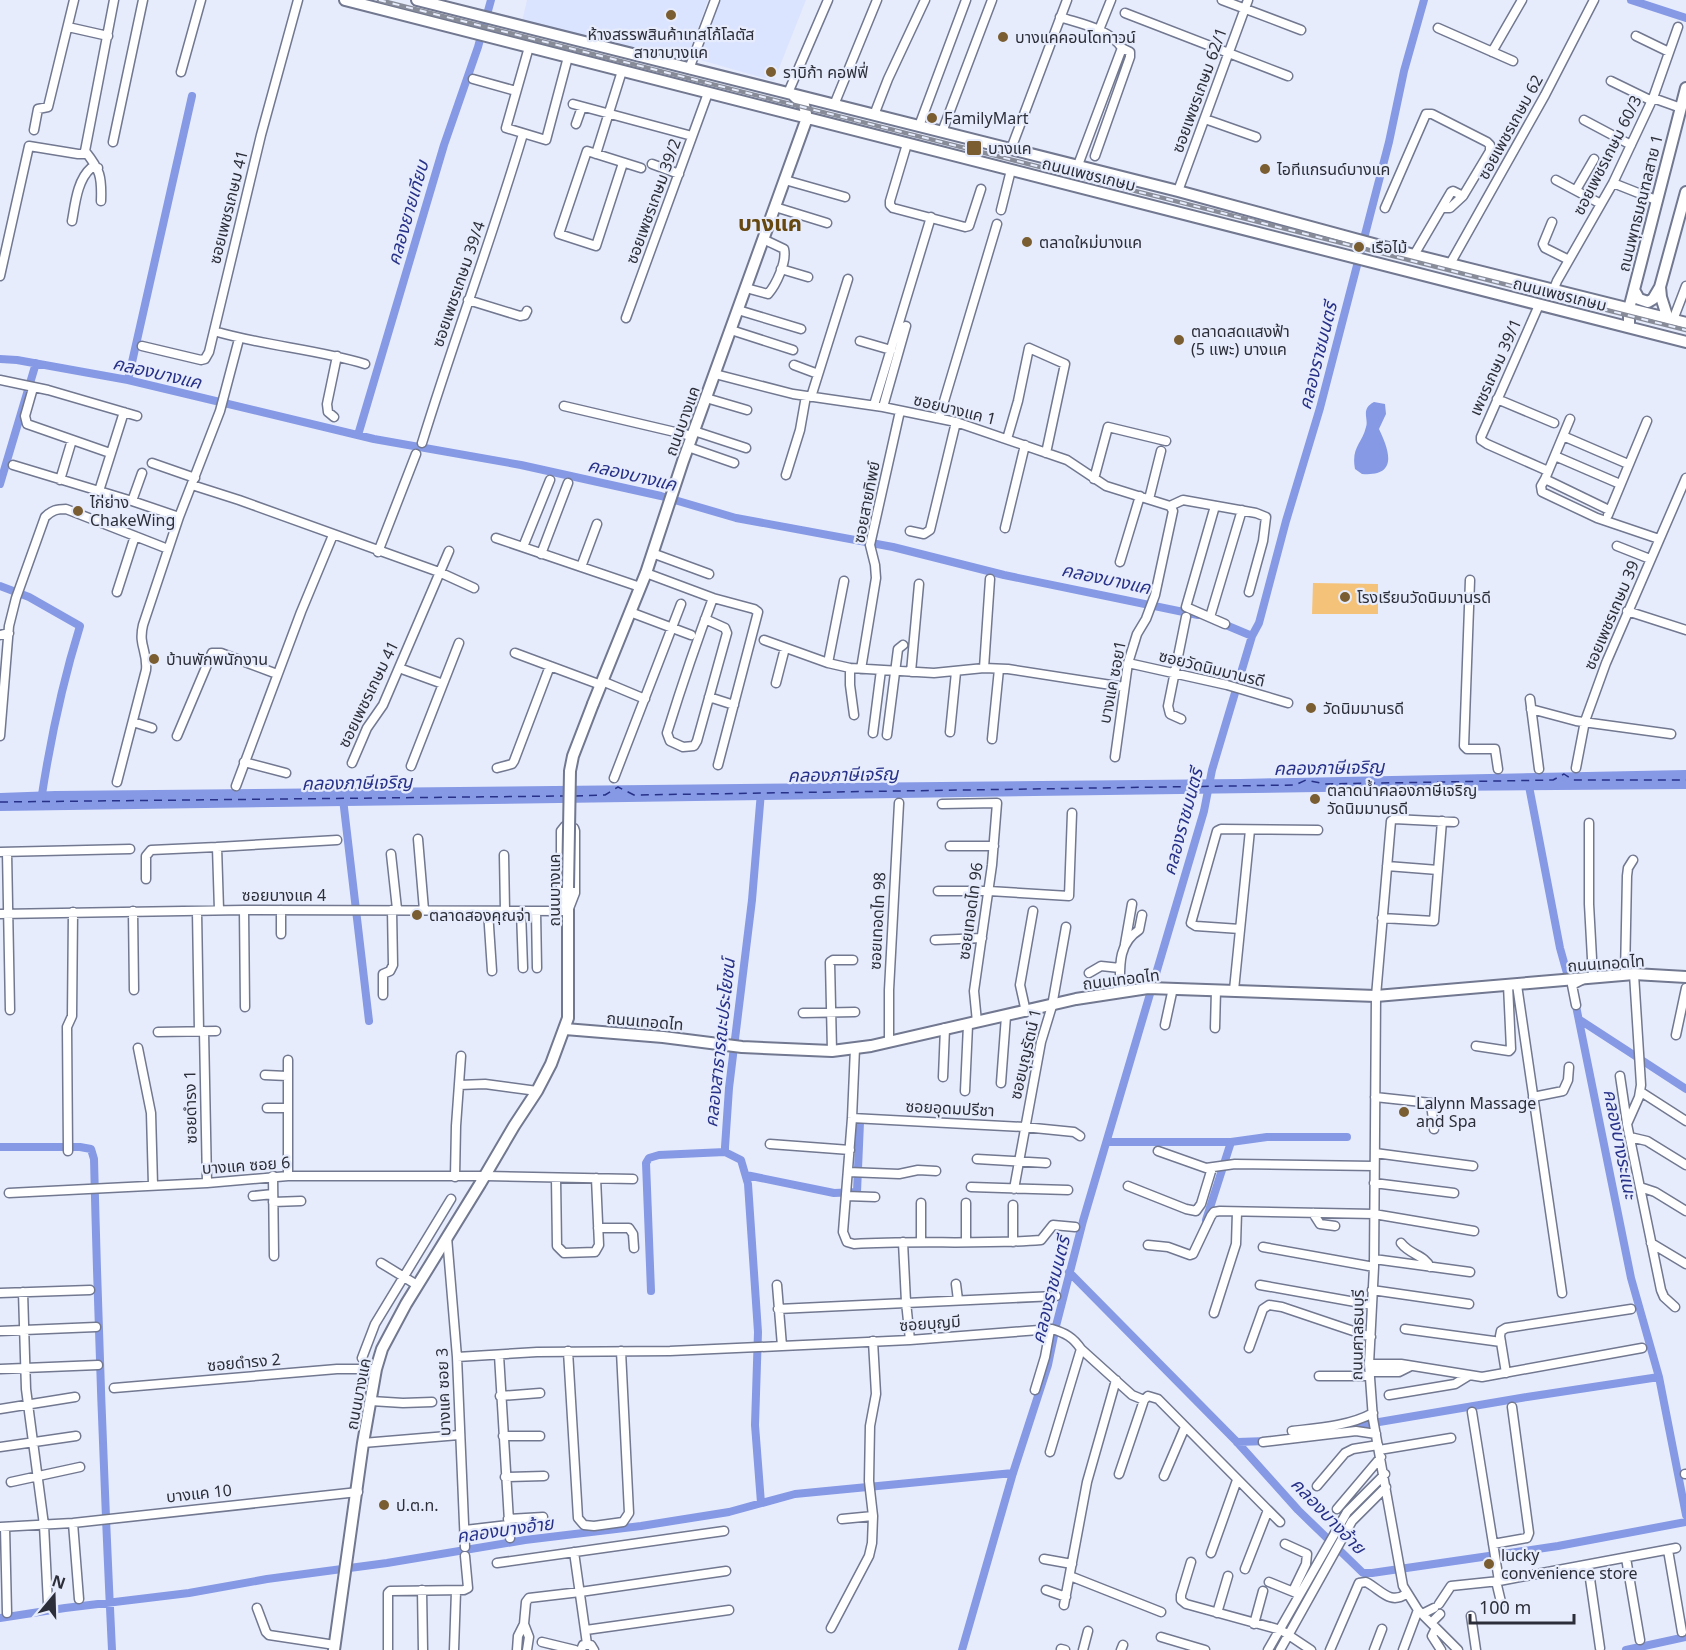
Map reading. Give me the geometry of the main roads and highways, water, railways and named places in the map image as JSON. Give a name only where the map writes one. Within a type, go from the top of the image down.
[{"type":"main road","name":"ถนนเพชรเกษม","points":[[345,0],[1686,342]]},
{"type":"main road","name":"ถนนเพชรเกษม","points":[[417,0],[1178,190],[1414,255],[1686,323]]},
{"type":"main road","name":"ถนนพุทธมณฑลสาย 1","points":[[1629,327],[1629,309],[1686,88]]},
{"type":"main road","points":[[788,93],[801,102],[807,118]]},
{"type":"main road","name":"ถนนบางแค","points":[[334,1647],[376,1369],[391,1330],[537,1091],[565,1029],[569,1001],[568,888],[570,771],[573,756],[646,573],[672,493],[807,118]]},
{"type":"main road","points":[[1634,290],[1639,299],[1648,302],[1660,286],[1686,192]]},
{"type":"main road","points":[[1660,286],[1661,297],[1670,320]]},
{"type":"main road","name":"ถนนเทอดไท","points":[[565,1029],[742,1047],[832,1051],[1006,1017],[1076,999],[1148,988],[1376,996],[1630,975],[1686,977]]},
{"type":"water","points":[[1374,402],[1385,404],[1386,414],[1379,429],[1386,445],[1388,460],[1382,471],[1362,474],[1355,469],[1354,456],[1367,424],[1367,408]]},
{"type":"water","points":[[1686,770],[1686,789],[1318,792],[0,811],[0,793],[55,791],[1241,779]]},
{"type":"waterway","name":"คลองยายเทียบ","points":[[358,435],[444,145],[478,47],[491,0]]},
{"type":"waterway","name":"คลองราชมนตรี","points":[[962,1650],[1013,1473],[1048,1365],[1083,1221],[1204,811],[1212,770],[1252,636],[1259,623],[1286,521],[1320,408],[1389,142],[1404,71],[1424,0]]},
{"type":"waterway","points":[[1631,0],[1686,18]]},
{"type":"waterway","points":[[128,380],[192,96]]},
{"type":"waterway","name":"คลองบางแค","points":[[0,359],[128,380],[374,439],[521,465],[661,496],[736,518],[893,547],[1004,575],[1198,615]]},
{"type":"waterway","points":[[0,484],[36,363]]},
{"type":"waterway","points":[[0,586],[29,597],[80,626],[57,713],[41,801]]},
{"type":"waterway","name":"คลองบางแค","points":[[1221,623],[1252,636]]},
{"type":"waterway","name":"คลองบางระแนะ","points":[[1528,781],[1560,948],[1570,984]]},
{"type":"waterway","name":"คลองสาธารณะประโยชน์","points":[[761,792],[752,900],[729,1088],[725,1147],[725,1152],[741,1160],[748,1184],[758,1332],[755,1425],[761,1503]]},
{"type":"waterway","name":"คลองภาษีเจริญ","points":[[343,799],[369,1021]]},
{"type":"waterway","name":"คลองบางระแนะ","points":[[1575,1001],[1631,1278],[1659,1377],[1686,1515]]},
{"type":"waterway","points":[[1580,1020],[1686,1089]]},
{"type":"waterway","points":[[746,1175],[834,1193],[857,1192],[860,1122]]},
{"type":"waterway","points":[[1107,1142],[1231,1142],[1267,1137],[1347,1137]]},
{"type":"waterway","points":[[1206,1220],[1231,1142]]},
{"type":"waterway","points":[[0,1147],[80,1147],[91,1149],[94,1159],[112,1650]]},
{"type":"waterway","points":[[651,1291],[646,1163],[649,1158],[659,1155],[725,1152]]},
{"type":"waterway","name":"คลองบางอ้าย","points":[[1069,1272],[1237,1442],[1298,1510],[1363,1573],[1558,1546],[1686,1522]]},
{"type":"waterway","points":[[1332,1430],[1659,1377]]},
{"type":"waterway","points":[[1237,1442],[1267,1441]]},
{"type":"waterway","name":"คลองบางอ้าย","points":[[0,1618],[189,1593],[525,1540],[641,1526],[729,1512],[795,1494],[1013,1473]]},
{"type":"waterway","points":[[1626,1650],[1686,1637]]},
{"type":"railway","points":[[379,0],[1686,330]]},
{"type":"place","name":"ห้างสรรพสินค้าเทสโก้โลตัส สาขาบางแค","points":[[671,15]]},
{"type":"place","name":"บางแคคอนโดทาวน์","points":[[1003,37]]},
{"type":"place","name":"ราบิก้า คอฟฟี่","points":[[771,72]]},
{"type":"place","name":"FamilyMart","points":[[932,118]]},
{"type":"place","name":"บางแค","points":[[974,148]]},
{"type":"place","name":"ไอทีแกรนด์บางแค","points":[[1265,169]]},
{"type":"place","name":"ตลาดใหม่บางแค","points":[[1027,242]]},
{"type":"place","name":"เรือไม้","points":[[1359,247]]},
{"type":"place","name":"ตลาดสดแสงฟ้า (5 แพะ) บางแค","points":[[1179,340]]},
{"type":"place","name":"ไก่ย่าง ChakeWing","points":[[78,511]]},
{"type":"place","name":"โรงเรียนวัดนิมมานรดี","points":[[1345,597]]},
{"type":"place","name":"บ้านพักพนักงาน","points":[[154,659]]},
{"type":"place","name":"วัดนิมมานรดี","points":[[1311,708]]},
{"type":"place","name":"ตลาดน้ำคลองภาษีเจริญ วัดนิมมานรดี","points":[[1315,799]]},
{"type":"place","name":"ตลาดสองคุณจ่า","points":[[417,915]]},
{"type":"place","name":"Lalynn Massage and Spa","points":[[1404,1112]]},
{"type":"place","name":"ป.ต.ท.","points":[[384,1505]]},
{"type":"place","name":"lucky convenience store","points":[[1489,1564]]},
{"type":"district","name":"บางแค","points":[[770,223]]}]
